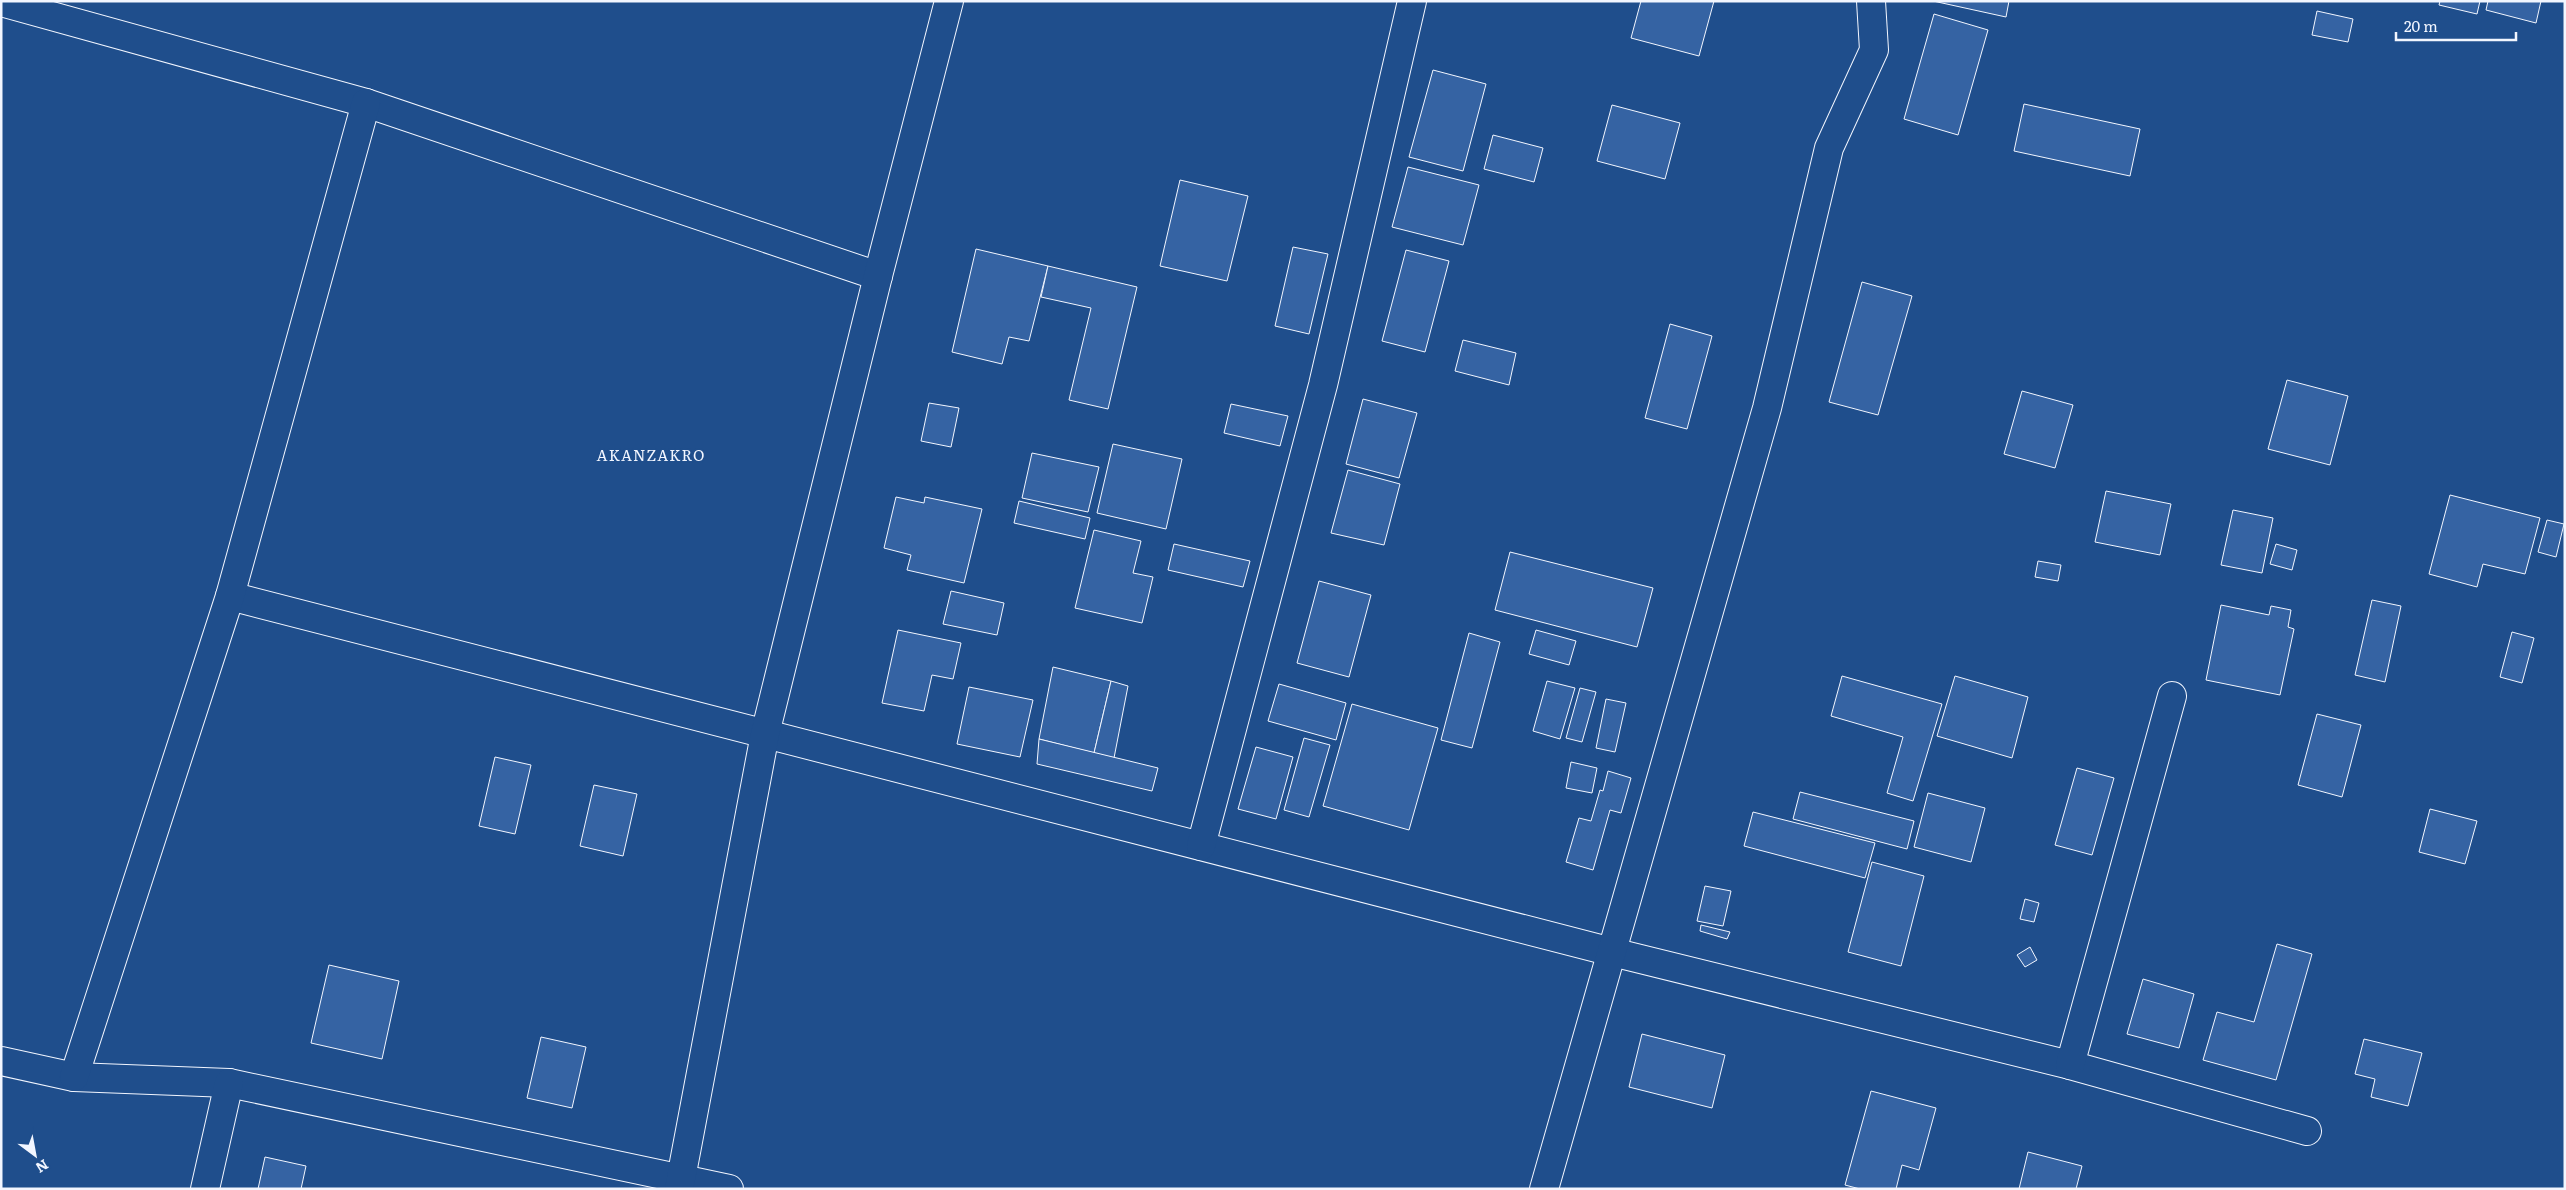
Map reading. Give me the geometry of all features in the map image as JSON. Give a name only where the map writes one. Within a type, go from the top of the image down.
[{"type":"street","points":[[681,1183],[766,734],[878,276],[949,1]]},
{"type":"street","points":[[1201,846],[1323,385],[1412,1]]},
{"type":"street","points":[[1544,1189],[1766,408],[1829,148],[1874,50],[1872,1]]},
{"type":"street","points":[[1,2],[366,103],[878,276]]},
{"type":"street","points":[[74,1077],[230,596],[366,103]]},
{"type":"street","points":[[230,596],[1612,952],[2070,1065],[2307,1131]]},
{"type":"street","points":[[2070,1065],[2172,696]]},
{"type":"street","points":[[1,1061],[74,1077],[229,1083],[681,1183],[729,1189]]},
{"type":"street","points":[[205,1189],[229,1083]]},
{"type":"building","points":[[1641,1],[1714,1],[1699,56],[1631,38]]},
{"type":"building","points":[[1933,1],[2009,1],[2006,17]]},
{"type":"building","points":[[2440,1],[2480,1],[2477,14],[2439,5]]},
{"type":"building","points":[[2488,1],[2541,1],[2536,23],[2486,10]]},
{"type":"building","points":[[2317,11],[2353,19],[2348,42],[2312,35]]},
{"type":"building","points":[[1934,14],[1988,30],[1958,135],[1904,119]]},
{"type":"building","points":[[1433,70],[1486,84],[1463,171],[1409,157]]},
{"type":"building","points":[[2024,104],[2140,129],[2130,176],[2014,151]]},
{"type":"building","points":[[1612,105],[1680,123],[1665,179],[1597,161]]},
{"type":"building","points":[[1493,135],[1543,148],[1534,182],[1484,169]]},
{"type":"building","points":[[1408,167],[1479,185],[1463,245],[1392,227]]},
{"type":"building","points":[[1180,180],[1248,196],[1227,281],[1160,266]]},
{"type":"building","points":[[1293,247],[1328,254],[1309,334],[1275,326]]},
{"type":"building","points":[[976,249],[1048,266],[1029,341],[1009,337],[1002,364],[952,352]]},
{"type":"building","points":[[1406,250],[1449,261],[1425,352],[1382,341]]},
{"type":"building","points":[[1048,266],[1137,287],[1108,409],[1069,400],[1091,308],[1041,297]]},
{"type":"building","points":[[1862,282],[1912,296],[1878,415],[1829,402]]},
{"type":"building","points":[[1670,324],[1712,336],[1687,429],[1645,418]]},
{"type":"building","points":[[1463,340],[1516,353],[1509,385],[1455,371]]},
{"type":"building","points":[[2287,380],[2348,396],[2330,465],[2268,449]]},
{"type":"building","points":[[2022,391],[2073,405],[2055,468],[2004,454]]},
{"type":"building","points":[[1363,399],[1417,413],[1399,478],[1346,464]]},
{"type":"building","points":[[929,403],[959,408],[951,447],[921,441]]},
{"type":"building","points":[[1231,404],[1288,416],[1280,446],[1224,433]]},
{"type":"building","points":[[1113,444],[1182,459],[1166,529],[1097,513]]},
{"type":"building","points":[[1032,453],[1099,467],[1088,512],[1022,498]]},
{"type":"building","points":[[1348,470],[1400,484],[1384,545],[1331,533]]},
{"type":"building","points":[[2106,491],[2171,504],[2160,555],[2095,542]]},
{"type":"building","points":[[2450,495],[2540,518],[2525,574],[2483,564],[2477,587],[2429,574]]},
{"type":"building","points":[[896,497],[924,503],[925,497],[982,509],[964,583],[907,570],[911,555],[884,548]]},
{"type":"building","points":[[1019,501],[1090,518],[1085,539],[1014,523]]},
{"type":"building","points":[[2233,510],[2273,518],[2262,573],[2221,565]]},
{"type":"building","points":[[2547,520],[2564,524],[2556,557],[2538,552]]},
{"type":"building","points":[[1094,530],[1141,541],[1133,573],[1153,577],[1142,623],[1075,608]]},
{"type":"building","points":[[1174,544],[1250,561],[1243,587],[1168,570]]},
{"type":"building","points":[[2276,544],[2297,550],[2292,570],[2270,564]]},
{"type":"building","points":[[1510,552],[1653,588],[1637,647],[1495,610]]},
{"type":"building","points":[[2038,561],[2061,565],[2058,581],[2035,577]]},
{"type":"building","points":[[1319,581],[1371,595],[1349,677],[1297,663]]},
{"type":"building","points":[[951,591],[1004,603],[997,635],[943,624]]},
{"type":"building","points":[[2372,600],[2401,606],[2385,682],[2355,675]]},
{"type":"building","points":[[2221,605],[2269,615],[2271,606],[2291,610],[2288,627],[2294,629],[2280,695],[2206,680]]},
{"type":"building","points":[[898,630],[961,643],[953,679],[932,675],[924,711],[882,703]]},
{"type":"building","points":[[1536,630],[1576,641],[1569,665],[1529,654]]},
{"type":"building","points":[[2512,632],[2534,638],[2522,683],[2500,677]]},
{"type":"building","points":[[1469,633],[1500,642],[1472,748],[1441,740]]},
{"type":"building","points":[[1053,667],[1111,681],[1094,753],[1039,739]]},
{"type":"building","points":[[1842,676],[1942,704],[1913,801],[1887,793],[1903,737],[1831,716]]},
{"type":"building","points":[[1955,676],[2028,697],[2012,758],[1937,736]]},
{"type":"building","points":[[1111,681],[1128,686],[1114,758],[1094,753]]},
{"type":"building","points":[[1547,681],[1575,688],[1560,739],[1533,731]]},
{"type":"building","points":[[1279,684],[1346,703],[1336,740],[1268,721]]},
{"type":"building","points":[[969,687],[1033,700],[1020,757],[957,744]]},
{"type":"building","points":[[1580,688],[1596,692],[1582,742],[1566,738]]},
{"type":"building","points":[[1606,699],[1626,703],[1615,752],[1596,748]]},
{"type":"building","points":[[1352,704],[1438,728],[1409,830],[1323,806]]},
{"type":"building","points":[[2317,714],[2361,725],[2342,797],[2298,785]]},
{"type":"building","points":[[1304,738],[1330,745],[1309,817],[1284,810]]},
{"type":"building","points":[[1039,739],[1158,768],[1152,791],[1037,764]]},
{"type":"building","points":[[1256,747],[1293,757],[1276,819],[1238,809]]},
{"type":"building","points":[[495,757],[531,765],[515,834],[479,826]]},
{"type":"building","points":[[1571,762],[1597,768],[1592,793],[1566,788]]},
{"type":"building","points":[[2077,768],[2114,778],[2092,855],[2055,845]]},
{"type":"building","points":[[1608,771],[1631,778],[1621,813],[1610,810],[1593,870],[1566,862],[1579,818],[1591,821],[1600,790],[1603,791]]},
{"type":"building","points":[[594,785],[637,794],[623,856],[580,846]]},
{"type":"building","points":[[1800,792],[1914,821],[1907,849],[1793,819]]},
{"type":"building","points":[[1928,793],[1985,808],[1971,862],[1914,847]]},
{"type":"building","points":[[2430,809],[2477,821],[2465,864],[2419,852]]},
{"type":"building","points":[[1753,812],[1875,843],[1865,878],[1744,846]]},
{"type":"building","points":[[1872,862],[1924,876],[1901,966],[1848,952]]},
{"type":"building","points":[[1705,886],[1731,891],[1723,926],[1697,921]]},
{"type":"building","points":[[2025,899],[2039,903],[2034,922],[2020,919]]},
{"type":"building","points":[[1701,925],[1730,932],[1727,939],[1700,931]]},
{"type":"building","points":[[2277,944],[2312,954],[2276,1080],[2203,1060],[2217,1012],[2254,1022]]},
{"type":"building","points":[[2030,947],[2037,960],[2025,967],[2017,955]]},
{"type":"building","points":[[329,965],[399,981],[382,1059],[311,1043]]},
{"type":"building","points":[[2143,979],[2194,994],[2179,1048],[2127,1034]]},
{"type":"building","points":[[1642,1034],[1725,1055],[1712,1108],[1629,1087]]},
{"type":"building","points":[[541,1037],[586,1047],[572,1108],[527,1098]]},
{"type":"building","points":[[2364,1039],[2422,1053],[2408,1106],[2371,1097],[2375,1079],[2355,1074]]},
{"type":"building","points":[[1871,1091],[1936,1108],[1919,1170],[1902,1165],[1896,1189],[1860,1189],[1845,1185]]},
{"type":"building","points":[[2028,1152],[2082,1166],[2076,1189],[2019,1189]]},
{"type":"building","points":[[265,1157],[306,1166],[301,1189],[258,1189]]},
{"type":"district","name":"AKANZAKRO","points":[[651,456]]}]
